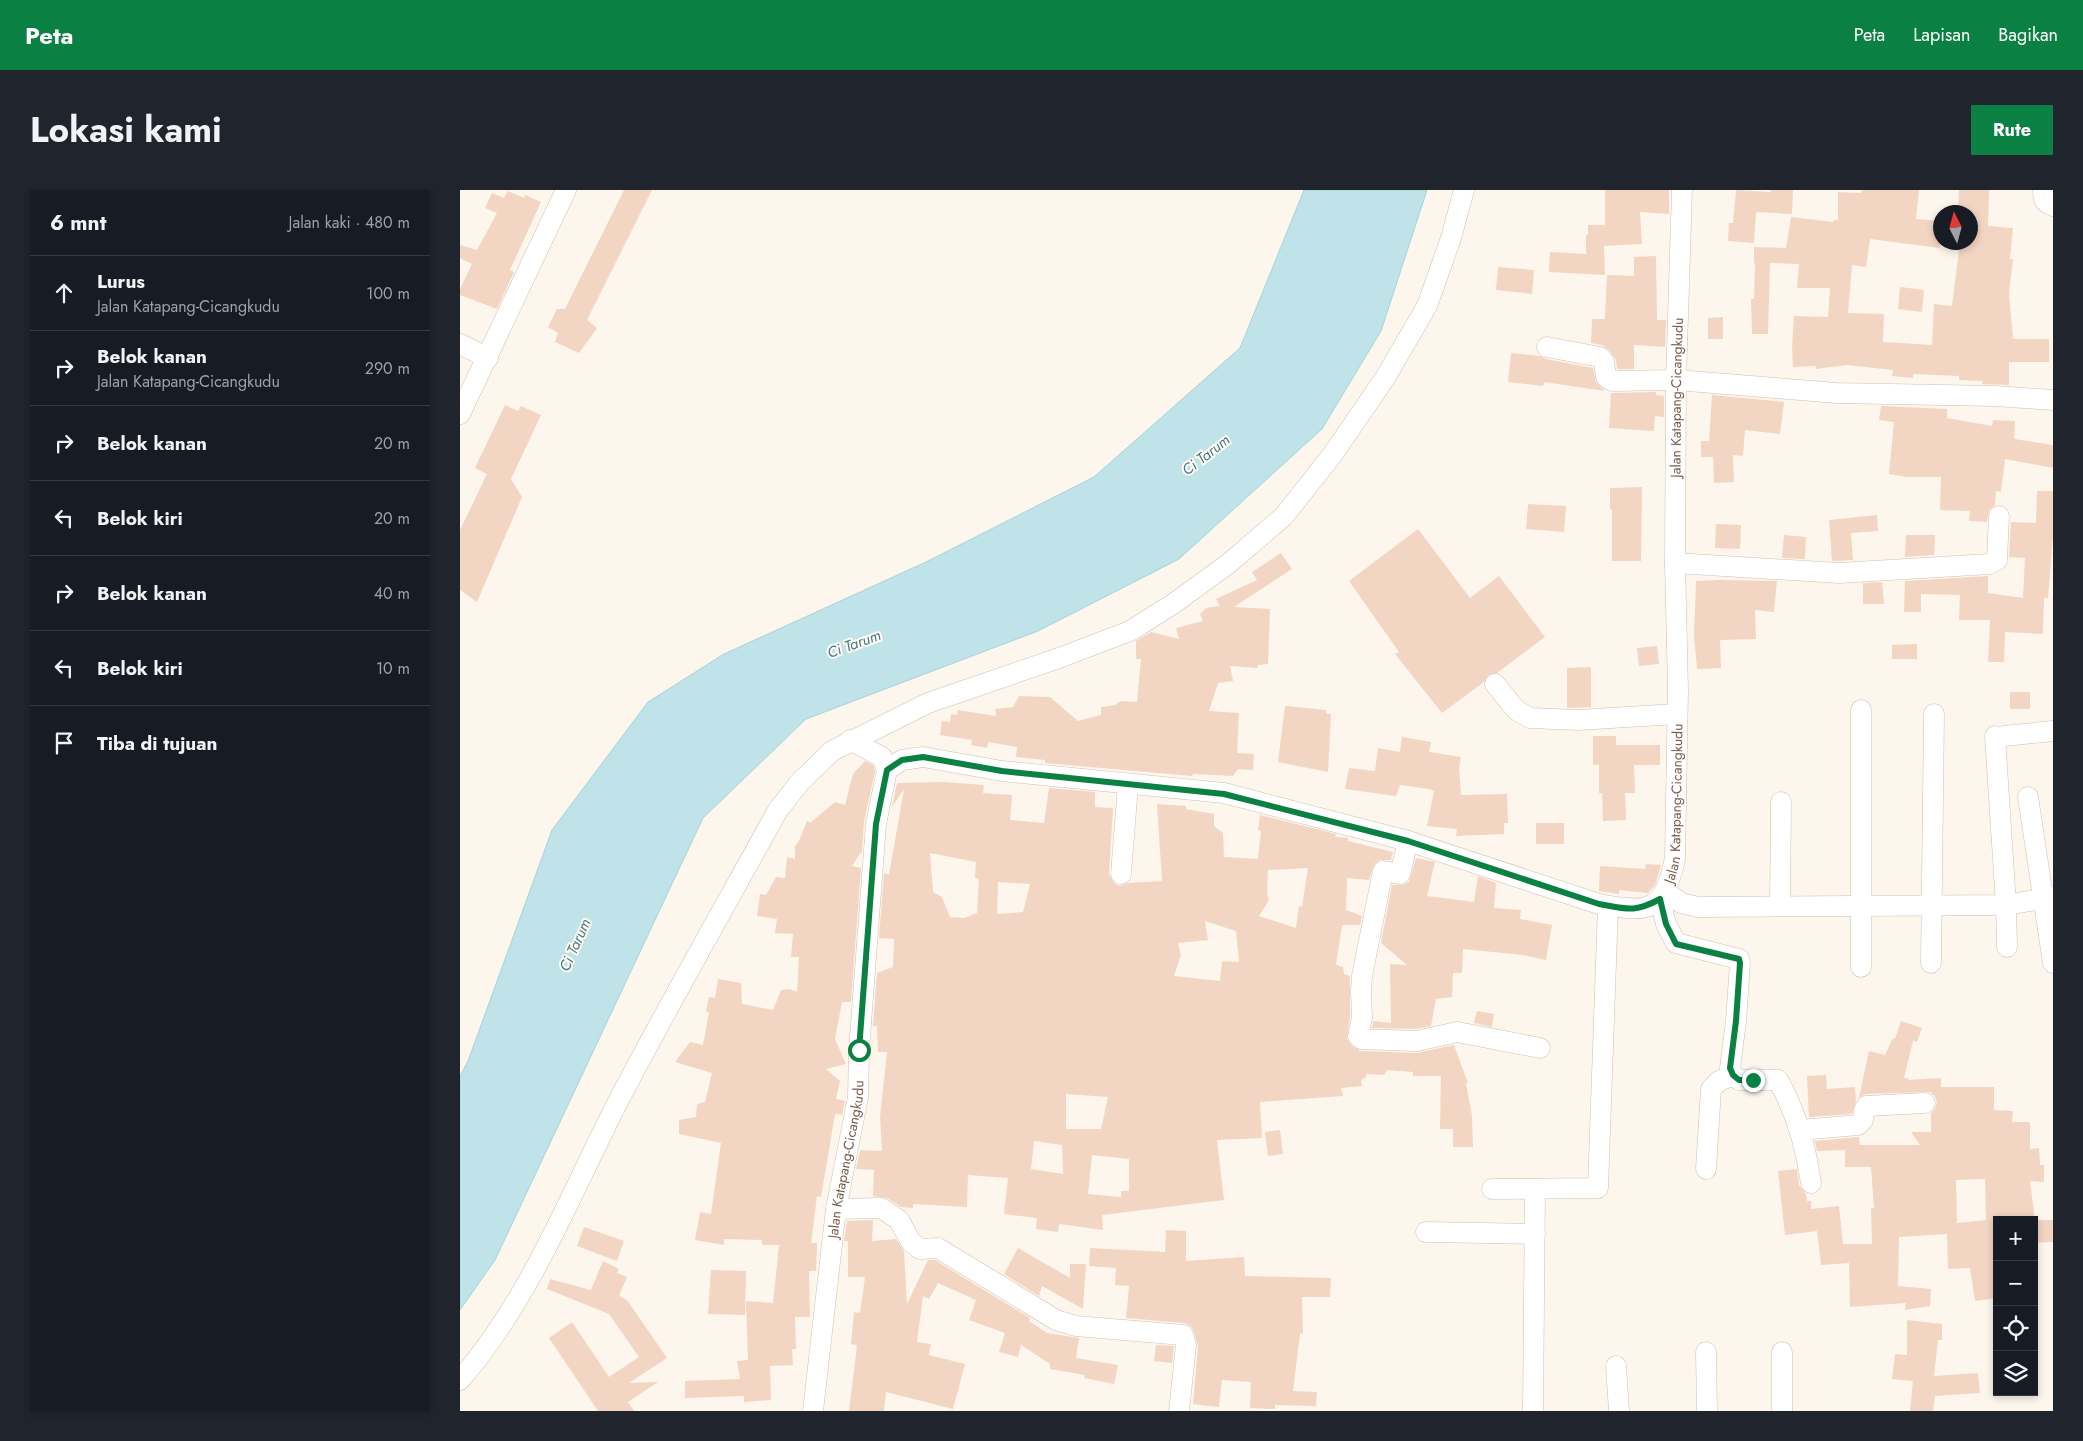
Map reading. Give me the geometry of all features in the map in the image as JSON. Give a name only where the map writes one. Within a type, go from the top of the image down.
[{"type":"street","points":[[460,414],[488,358],[565,190]]},
{"type":"street","points":[[460,1380],[479,1358],[510,1314],[623,1092],[778,810],[800,782],[832,751],[850,740],[928,703],[1059,658],[1130,631],[1173,604],[1228,564],[1284,516],[1338,447],[1384,378],[1427,306],[1451,238],[1464,190]]},
{"type":"street","name":"Jalan Katapang-Cicangkudu","points":[[813,1411],[836,1209],[858,1097],[859,1050],[876,824],[887,770],[902,760],[923,757],[1002,771],[1224,794],[1408,841],[1568,895],[1608,906],[1628,909],[1643,908],[1663,895],[1671,878],[1675,859],[1676,380],[1682,190]]},
{"type":"street","points":[[2043,190],[2043,198],[2047,204],[2053,206]]},
{"type":"street","points":[[460,344],[488,358]]},
{"type":"street","points":[[1547,347],[1600,357],[1604,362],[1606,377],[1612,381],[1676,380],[1837,393],[1996,396],[2053,400]]},
{"type":"street","points":[[1675,563],[1839,573],[1990,564],[1997,560],[1999,516]]},
{"type":"street","points":[[1495,684],[1516,710],[1530,718],[1578,720],[1676,714]]},
{"type":"street","points":[[1861,710],[1861,967]]},
{"type":"street","points":[[1930,963],[1934,714]]},
{"type":"street","points":[[2007,947],[2000,736],[2053,731]]},
{"type":"street","points":[[850,740],[882,756],[887,770]]},
{"type":"street","points":[[1121,874],[1128,785]]},
{"type":"street","points":[[2028,797],[2048,898],[2053,963]]},
{"type":"street","points":[[1780,906],[1781,802]]},
{"type":"street","points":[[1408,841],[1400,874],[1383,870],[1362,976],[1360,991],[1362,1018],[1358,1036],[1361,1039],[1417,1041],[1457,1032],[1540,1048]]},
{"type":"street","points":[[1811,1183],[1807,1152],[1800,1130],[1778,1080],[1739,1080],[1733,1075],[1730,1068],[1736,1021],[1739,959],[1676,944],[1666,924],[1663,895],[1681,903],[1698,907],[2006,905],[2048,898]]},
{"type":"street","points":[[1492,1189],[1598,1188],[1608,906]]},
{"type":"street","points":[[1706,1169],[1711,1089],[1719,1080],[1733,1075]]},
{"type":"street","points":[[1800,1130],[1858,1125],[1864,1120],[1864,1110],[1867,1106],[1925,1103]]},
{"type":"street","points":[[1533,1411],[1536,1189]]},
{"type":"street","points":[[836,1209],[881,1208],[899,1220],[911,1242],[920,1248],[938,1248],[1056,1320],[1076,1326],[1183,1335],[1185,1352],[1179,1411]]},
{"type":"street","points":[[1426,1232],[1535,1234]]},
{"type":"street","points":[[1706,1352],[1707,1411]]},
{"type":"street","points":[[1782,1352],[1782,1411]]},
{"type":"street","points":[[1616,1366],[1619,1411]]},
{"type":"water","name":"Ci Tarum","points":[[1304,190],[1427,190],[1381,331],[1322,429],[1179,559],[1038,631],[806,719],[703,818],[495,1260],[460,1310],[460,1076],[468,1061],[552,830],[648,702],[724,654],[926,562],[1094,477],[1240,348]]},
{"type":"building","points":[[624,190],[652,190],[587,320],[597,328],[579,353],[555,342],[558,333],[548,327],[557,309],[565,309]]},
{"type":"building","points":[[1605,190],[1669,190],[1669,214],[1640,212],[1642,244],[1604,246],[1605,275],[1549,272],[1550,252],[1586,254],[1588,225],[1605,225]]},
{"type":"building","points":[[1736,190],[1770,192],[1771,190],[1793,190],[1792,214],[1758,212],[1756,213],[1754,243],[1728,241],[1729,223],[1733,223]]},
{"type":"building","points":[[1862,190],[1919,190],[1916,219],[1933,220],[1933,247],[1870,239],[1866,267],[1852,265],[1848,313],[1884,314],[1883,342],[1932,345],[1934,304],[1952,306],[1959,250],[1978,250],[1978,205],[1958,205],[1959,190],[1989,190],[1988,226],[2013,228],[2010,259],[2013,259],[2009,293],[2013,339],[2049,339],[2049,362],[2009,362],[2009,385],[1982,384],[1982,381],[1959,380],[1959,376],[1913,374],[1913,378],[1892,376],[1893,370],[1846,365],[1816,369],[1816,366],[1793,367],[1794,316],[1828,317],[1830,288],[1797,288],[1799,264],[1770,263],[1768,334],[1752,334],[1751,299],[1754,299],[1754,247],[1786,248],[1791,217],[1833,222],[1838,220],[1838,192],[1861,193]]},
{"type":"building","points":[[508,191],[524,198],[525,195],[541,202],[510,270],[514,272],[497,309],[460,295],[460,289],[472,264],[460,258],[460,245],[477,250],[497,213],[485,208],[492,193],[504,198]]},
{"type":"building","points":[[1656,256],[1657,320],[1666,320],[1665,347],[1634,345],[1634,369],[1617,369],[1616,360],[1609,350],[1602,345],[1591,343],[1592,319],[1605,319],[1607,275],[1634,276],[1634,257]]},
{"type":"building","points":[[1498,267],[1534,270],[1532,294],[1496,290]]},
{"type":"building","points":[[1900,287],[1924,290],[1922,312],[1898,309]]},
{"type":"building","points":[[1723,317],[1723,339],[1708,339],[1708,318]]},
{"type":"building","points":[[1511,353],[1540,356],[1546,359],[1593,368],[1596,383],[1605,391],[1544,382],[1543,386],[1508,382]]},
{"type":"building","points":[[1656,392],[1656,395],[1664,396],[1664,417],[1655,416],[1654,431],[1609,428],[1611,393]]},
{"type":"building","points":[[1712,395],[1784,402],[1780,434],[1745,430],[1743,456],[1733,455],[1734,482],[1714,483],[1713,457],[1701,457],[1701,441],[1709,441]]},
{"type":"building","points":[[505,405],[518,411],[521,406],[541,415],[511,479],[522,497],[477,602],[460,590],[460,530],[487,474],[475,468]]},
{"type":"building","points":[[1881,406],[1947,409],[1947,418],[1992,426],[1993,420],[2015,421],[2014,439],[2053,445],[2053,468],[2005,459],[2001,492],[1996,491],[1995,505],[1989,510],[1987,522],[1969,521],[1970,511],[1940,510],[1941,477],[1907,477],[1889,474],[1894,422],[1879,420]]},
{"type":"building","points":[[1642,487],[1641,561],[1612,561],[1610,488]]},
{"type":"building","points":[[2037,491],[2053,491],[2053,535],[2048,598],[2044,598],[2043,634],[2005,632],[2004,662],[1988,662],[1990,620],[1959,620],[1960,595],[1921,594],[1921,612],[1904,612],[1905,581],[1988,576],[1988,593],[2023,598],[2025,558],[2009,557],[2011,522],[2036,523]]},
{"type":"building","points":[[1528,504],[1566,506],[1564,532],[1526,529]]},
{"type":"building","points":[[1877,515],[1878,531],[1851,533],[1853,560],[1832,561],[1829,520]]},
{"type":"building","points":[[1716,524],[1741,525],[1740,549],[1715,548]]},
{"type":"building","points":[[1418,529],[1470,598],[1499,576],[1545,637],[1497,673],[1488,675],[1484,682],[1442,713],[1395,654],[1399,652],[1349,581]]},
{"type":"building","points":[[1784,535],[1806,537],[1805,559],[1782,558]]},
{"type":"building","points":[[1906,535],[1935,535],[1934,555],[1905,557]]},
{"type":"building","points":[[1281,553],[1292,569],[1234,607],[1270,609],[1268,664],[1258,665],[1257,668],[1230,666],[1233,681],[1218,683],[1209,711],[1239,713],[1237,753],[1254,754],[1253,770],[1238,769],[1233,776],[1193,774],[1192,776],[1045,763],[1045,760],[1016,757],[1017,747],[988,742],[987,748],[971,745],[972,740],[940,735],[942,721],[950,722],[951,714],[957,715],[958,710],[996,716],[995,709],[1013,707],[1019,696],[1050,697],[1078,721],[1101,715],[1101,707],[1115,705],[1120,701],[1137,702],[1141,659],[1136,659],[1136,641],[1151,632],[1179,639],[1176,628],[1203,621],[1200,614],[1206,608],[1220,606],[1216,599],[1257,580],[1252,572]]},
{"type":"building","points":[[1696,581],[1777,581],[1774,612],[1755,610],[1756,639],[1720,640],[1721,668],[1697,669],[1694,636]]},
{"type":"building","points":[[1882,582],[1884,604],[1863,604],[1863,583]]},
{"type":"building","points":[[1917,644],[1917,659],[1892,659],[1892,645]]},
{"type":"building","points":[[1657,646],[1659,664],[1639,666],[1637,648]]},
{"type":"building","points":[[1591,667],[1591,707],[1567,708],[1567,668]]},
{"type":"building","points":[[2010,692],[2030,692],[2030,709],[2010,709]]},
{"type":"building","points":[[1285,706],[1326,710],[1326,714],[1331,714],[1328,772],[1278,762]]},
{"type":"building","points":[[1593,736],[1616,736],[1616,745],[1660,745],[1660,765],[1634,765],[1635,793],[1625,793],[1626,820],[1603,821],[1602,793],[1599,793],[1599,765],[1593,765]]},
{"type":"building","points":[[1402,737],[1431,742],[1429,752],[1461,757],[1459,769],[1461,795],[1507,794],[1508,823],[1504,823],[1504,834],[1456,836],[1457,829],[1427,826],[1434,791],[1429,789],[1400,785],[1396,796],[1345,789],[1349,768],[1375,771],[1378,748],[1400,752]]},
{"type":"building","points":[[865,761],[873,765],[875,771],[864,822],[862,851],[852,866],[861,868],[851,1002],[842,1002],[835,1039],[846,1064],[826,1069],[840,1081],[836,1099],[845,1101],[842,1115],[835,1114],[821,1197],[817,1196],[811,1243],[817,1243],[816,1271],[809,1271],[810,1317],[795,1317],[796,1349],[792,1349],[793,1365],[770,1366],[771,1400],[744,1402],[744,1396],[685,1398],[685,1381],[740,1379],[737,1361],[748,1360],[746,1301],[773,1303],[779,1245],[762,1245],[762,1240],[724,1239],[724,1245],[695,1240],[700,1212],[711,1214],[721,1143],[679,1134],[679,1120],[696,1117],[697,1104],[705,1102],[712,1073],[675,1062],[690,1042],[703,1045],[709,1012],[706,1012],[709,997],[715,998],[718,979],[741,983],[742,1004],[773,1010],[781,990],[790,989],[797,992],[799,957],[791,957],[793,934],[775,933],[777,919],[757,916],[760,894],[766,895],[776,877],[785,878],[787,857],[795,859],[795,846],[807,821],[810,823],[835,802],[845,805],[853,774]]},
{"type":"building","points":[[944,782],[984,785],[983,793],[1012,795],[1010,820],[1044,823],[1049,788],[1095,792],[1095,807],[1113,808],[1109,874],[1114,883],[1120,886],[1128,883],[1162,881],[1157,804],[1186,806],[1186,809],[1214,814],[1214,826],[1223,833],[1224,857],[1258,859],[1261,831],[1258,830],[1260,815],[1336,834],[1335,837],[1348,838],[1348,841],[1393,852],[1391,860],[1380,860],[1374,864],[1369,880],[1347,878],[1346,910],[1362,916],[1360,925],[1342,925],[1336,965],[1343,967],[1344,974],[1350,976],[1350,1016],[1347,1039],[1353,1047],[1361,1051],[1417,1053],[1454,1045],[1468,1083],[1466,1083],[1472,1116],[1473,1147],[1453,1147],[1453,1129],[1440,1129],[1441,1076],[1413,1076],[1413,1072],[1387,1070],[1384,1075],[1367,1074],[1361,1080],[1362,1086],[1341,1088],[1343,1096],[1260,1102],[1262,1138],[1217,1140],[1224,1200],[1102,1215],[1103,1230],[1059,1224],[1058,1232],[1036,1229],[1037,1218],[1004,1214],[1008,1178],[968,1175],[967,1207],[913,1204],[913,1208],[901,1207],[887,1198],[873,1196],[874,1170],[856,1169],[860,1150],[882,1151],[880,1117],[887,1052],[878,1052],[877,1026],[873,1026],[877,973],[893,967],[894,939],[879,938],[884,873],[889,875],[904,789],[892,807],[897,783]],"holes":[[[930,853],[976,862],[975,878],[979,879],[977,913],[964,918],[950,917],[942,897],[933,892]],[[1308,868],[1302,907],[1299,906],[1296,928],[1259,916],[1269,900],[1267,893],[1268,870]],[[998,882],[1030,884],[1023,912],[997,914]],[[1205,921],[1236,931],[1239,962],[1222,961],[1220,981],[1174,976],[1181,955],[1178,943],[1208,940]],[[1066,1094],[1108,1097],[1101,1129],[1066,1129]],[[1034,1141],[1062,1145],[1063,1174],[1031,1169]],[[1092,1155],[1129,1159],[1129,1191],[1121,1191],[1121,1197],[1088,1194]]]},
{"type":"building","points":[[1536,823],[1564,823],[1564,844],[1536,844]]},
{"type":"building","points":[[1416,858],[1435,862],[1427,896],[1474,902],[1478,876],[1496,883],[1494,908],[1521,910],[1520,919],[1552,925],[1546,960],[1523,955],[1463,949],[1462,973],[1453,973],[1452,997],[1436,999],[1431,1026],[1416,1029],[1372,1028],[1373,1021],[1391,1023],[1390,964],[1407,965],[1381,943],[1392,885],[1403,885],[1409,882]]},
{"type":"building","points":[[1646,864],[1661,865],[1655,885],[1648,893],[1619,890],[1619,894],[1599,891],[1600,866],[1645,869]]},
{"type":"building","points":[[1477,1011],[1494,1014],[1492,1027],[1474,1023]]},
{"type":"building","points":[[1901,1021],[1922,1028],[1917,1042],[1913,1041],[1904,1078],[1908,1078],[1908,1080],[1941,1078],[1941,1087],[1994,1087],[1994,1110],[2013,1111],[2012,1122],[2030,1122],[2030,1149],[2039,1148],[2040,1165],[2044,1165],[2044,1182],[2030,1181],[2034,1216],[1993,1216],[1993,1299],[1975,1301],[1970,1268],[1948,1269],[1947,1234],[1899,1237],[1898,1286],[1931,1289],[1930,1306],[1905,1310],[1906,1303],[1850,1307],[1849,1263],[1821,1265],[1817,1231],[1785,1235],[1778,1171],[1797,1169],[1799,1185],[1806,1194],[1807,1201],[1811,1201],[1811,1209],[1839,1206],[1843,1244],[1872,1244],[1871,1208],[1874,1208],[1871,1167],[1845,1167],[1845,1150],[1817,1151],[1815,1141],[1859,1137],[1860,1145],[1920,1145],[1911,1132],[1931,1132],[1931,1113],[1937,1103],[1935,1096],[1930,1092],[1866,1094],[1859,1098],[1869,1051],[1885,1055],[1893,1038],[1895,1039]],"holes":[[[1985,1179],[1986,1220],[1957,1223],[1956,1180]]]},
{"type":"building","points":[[1826,1075],[1827,1089],[1855,1087],[1856,1101],[1852,1114],[1809,1117],[1807,1076]]},
{"type":"building","points":[[1280,1130],[1283,1154],[1268,1156],[1265,1132]]},
{"type":"building","points":[[873,1220],[872,1241],[896,1239],[904,1251],[907,1304],[928,1260],[935,1260],[1030,1318],[1029,1321],[1047,1333],[1079,1338],[1076,1358],[1118,1365],[1114,1384],[1084,1378],[1085,1375],[1050,1369],[1050,1364],[1021,1345],[1018,1357],[999,1352],[1005,1333],[969,1320],[976,1300],[938,1283],[929,1299],[923,1296],[917,1342],[931,1344],[929,1355],[965,1364],[953,1409],[886,1392],[884,1411],[849,1411],[857,1345],[851,1344],[854,1312],[860,1313],[865,1277],[848,1277],[848,1241],[844,1241],[847,1221]]},
{"type":"building","points":[[2038,1220],[2053,1220],[2053,1242],[2038,1243]]},
{"type":"building","points":[[584,1227],[624,1241],[617,1261],[577,1246]]},
{"type":"building","points":[[1166,1230],[1186,1231],[1186,1261],[1244,1257],[1245,1276],[1331,1278],[1330,1297],[1302,1297],[1303,1333],[1300,1334],[1293,1391],[1317,1392],[1316,1406],[1275,1405],[1275,1409],[1250,1408],[1251,1382],[1222,1380],[1219,1407],[1193,1404],[1198,1346],[1191,1326],[1184,1323],[1126,1318],[1129,1286],[1115,1285],[1116,1268],[1089,1266],[1090,1248],[1165,1252]]},
{"type":"building","points":[[1018,1248],[1070,1278],[1070,1264],[1086,1264],[1083,1309],[1042,1286],[1039,1296],[1004,1274]]},
{"type":"building","points":[[603,1261],[619,1269],[617,1273],[627,1277],[619,1296],[627,1300],[667,1358],[629,1383],[658,1382],[628,1402],[634,1411],[598,1411],[549,1338],[572,1322],[609,1377],[639,1357],[609,1314],[547,1289],[550,1279],[591,1290]]},
{"type":"building","points":[[711,1270],[746,1271],[745,1315],[708,1314]]},
{"type":"building","points":[[1907,1320],[1942,1324],[1942,1340],[1938,1340],[1934,1376],[1978,1373],[1980,1393],[1935,1396],[1933,1411],[1910,1411],[1913,1381],[1892,1379],[1895,1354],[1907,1355]]},
{"type":"building","points":[[1156,1345],[1174,1346],[1172,1363],[1154,1361]]},
{"type":"route","points":[[859,1050],[876,824],[887,770],[902,760],[923,757],[1002,771],[1224,794],[1408,841],[1599,904],[1628,909],[1643,908],[1660,899],[1666,924],[1671,938],[1676,944],[1739,959],[1736,1021],[1730,1068],[1735,1078],[1739,1080],[1753,1080]]}]
